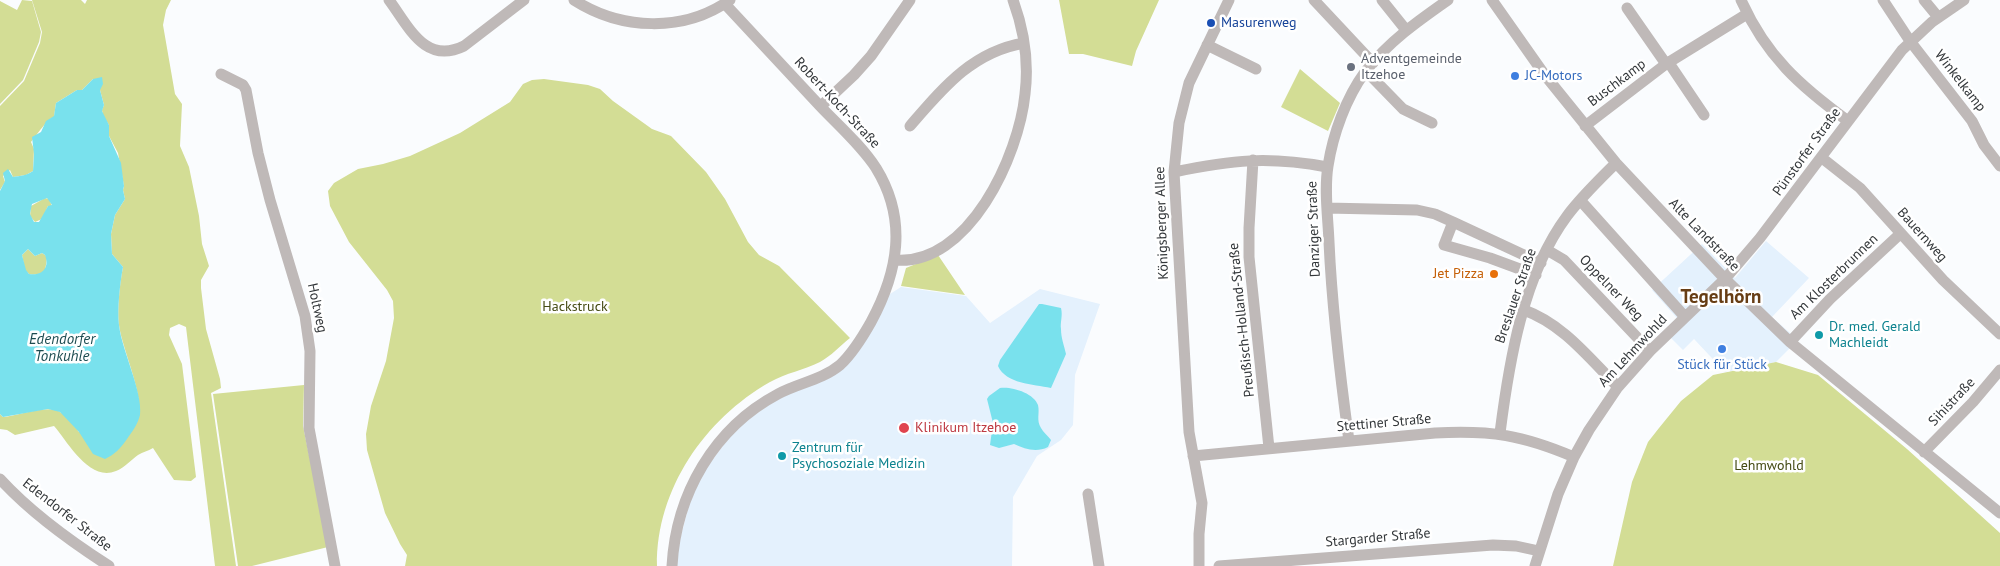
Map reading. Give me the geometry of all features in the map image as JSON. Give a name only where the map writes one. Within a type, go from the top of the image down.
[{"type":"street","points":[[389,0],[421,42],[428,48],[442,52],[453,51],[464,46],[524,0]]},
{"type":"street","points":[[574,0],[611,18],[648,24],[692,18],[727,2]]},
{"type":"street","points":[[821,106],[871,56],[910,0]]},
{"type":"street","points":[[894,260],[917,259],[942,248],[966,229],[985,203],[1009,155],[1021,120],[1026,76],[1021,24],[1013,0]]},
{"type":"street","name":"Königsberger Allee","points":[[1199,566],[1199,534],[1202,503],[1189,432],[1174,172],[1179,123],[1189,83],[1229,0]]},
{"type":"street","points":[[1314,0],[1403,109],[1432,123]]},
{"type":"street","points":[[1382,0],[1406,30]]},
{"type":"street","name":"Alte Landstraße","points":[[1492,0],[1544,74],[1585,126],[1616,163],[1725,279],[1790,342],[2000,513]]},
{"type":"street","points":[[1741,0],[1747,14],[1784,68],[1812,95],[1848,121]]},
{"type":"street","points":[[1883,0],[1910,41]]},
{"type":"street","points":[[1924,0],[1938,17]]},
{"type":"street","name":"Pünstorfer Straße","points":[[1725,279],[1774,222],[1886,70],[1910,41],[1938,17],[1964,0]]},
{"type":"street","name":"Danziger Straße","points":[[1349,441],[1334,318],[1327,208],[1328,168],[1341,119],[1354,89],[1369,67],[1406,30],[1445,1]]},
{"type":"street","name":"Robert-Koch-Straße","points":[[672,566],[675,538],[682,510],[692,484],[706,458],[731,429],[760,405],[794,386],[824,375],[846,358],[862,338],[875,314],[887,287],[894,260],[895,226],[882,179],[862,150],[727,2]]},
{"type":"street","name":"Buschkamp","points":[[1627,8],[1704,115]]},
{"type":"street","name":"Buschkamp","points":[[1585,126],[1668,63],[1747,14]]},
{"type":"street","name":"Winkelkamp","points":[[1910,41],[1970,118],[1984,145],[2000,166]]},
{"type":"street","points":[[910,126],[940,90],[964,70],[998,51],[1024,43]]},
{"type":"street","points":[[1207,45],[1256,69]]},
{"type":"street","name":"Holtweg","points":[[221,74],[245,88],[266,184],[305,316],[310,351],[309,428],[335,566]]},
{"type":"street","name":"Bauernweg","points":[[1822,158],[1860,188],[1900,234],[1961,298],[2000,334]]},
{"type":"street","points":[[1174,172],[1218,163],[1253,160],[1285,160],[1328,168]]},
{"type":"street","name":"Preußisch-Holland-Straße","points":[[1253,160],[1249,257],[1269,448]]},
{"type":"street","name":"Breslauer Straße","points":[[1500,433],[1512,350],[1541,262],[1559,227],[1580,200],[1616,163]]},
{"type":"street","points":[[1580,200],[1685,317]]},
{"type":"street","points":[[1327,208],[1417,210],[1428,212],[1541,262]]},
{"type":"street","points":[[1453,222],[1444,245],[1490,258],[1536,275]]},
{"type":"street","name":"Am Klosterbrunnen","points":[[1790,342],[1830,299],[1900,234]]},
{"type":"street","name":"Oppelner Weg","points":[[1547,250],[1564,260],[1650,351]]},
{"type":"street","name":"Am Lehmwohld","points":[[1535,566],[1558,494],[1574,457],[1601,411],[1618,387],[1650,351],[1725,279]]},
{"type":"street","points":[[1524,310],[1542,317],[1558,328],[1618,387]]},
{"type":"street","name":"Sihistraße","points":[[1924,452],[1973,402],[2000,370]]},
{"type":"street","name":"Stettiner Straße","points":[[1193,456],[1435,433],[1500,433],[1530,440],[1574,457]]},
{"type":"street","name":"Edendorfer Straße","points":[[2,487],[57,530],[109,566]]},
{"type":"street","points":[[1088,494],[1099,566]]},
{"type":"street","name":"Stargarder Straße","points":[[1219,566],[1493,545],[1516,546],[1539,551]]},
{"type":"shaded area","points":[[1766,241],[1809,278],[1772,317],[1798,340],[1776,362],[1725,372],[1694,339],[1683,350],[1671,338],[1683,325],[1652,290],[1702,244],[1735,278]]},
{"type":"shaded area","name":"Klinikum Itzehoe","points":[[901,287],[966,296],[990,323],[1040,289],[1100,304],[1075,375],[1073,425],[1061,440],[1037,456],[1013,497],[1012,566],[677,566],[677,551],[694,486],[734,430],[784,394],[820,382],[876,321],[890,294]]},
{"type":"green space","points":[[22,0],[32,1],[41,32],[39,42],[23,80],[0,104],[0,1],[17,10]]},
{"type":"green space","points":[[32,0],[81,0],[85,4],[87,0],[171,0],[166,10],[163,25],[175,94],[182,104],[180,146],[189,167],[199,216],[202,244],[209,266],[201,280],[201,288],[206,329],[220,379],[221,388],[211,393],[236,566],[215,566],[186,327],[179,324],[170,328],[169,335],[182,364],[196,477],[191,481],[174,480],[153,448],[138,455],[119,470],[106,473],[97,471],[80,459],[54,426],[15,435],[7,430],[0,429],[0,414],[3,417],[41,410],[55,410],[66,416],[79,432],[137,422],[139,413],[139,401],[119,325],[119,296],[123,267],[112,254],[111,234],[115,215],[125,199],[124,186],[118,153],[109,136],[109,125],[103,116],[102,110],[104,105],[100,90],[93,79],[82,90],[77,90],[56,103],[54,117],[45,124],[31,142],[34,149],[33,171],[26,175],[13,177],[10,170],[3,176],[5,182],[0,190],[0,106],[24,81],[40,43],[42,32]]},
{"type":"green space","points":[[1059,0],[1159,0],[1136,51],[1132,66],[1083,54],[1069,54]]},
{"type":"green space","points":[[1300,69],[1340,103],[1328,131],[1281,107]]},
{"type":"green space","name":"Hackstruck","points":[[544,79],[588,85],[600,89],[613,101],[652,129],[671,136],[706,172],[725,199],[748,242],[759,255],[779,266],[850,338],[820,362],[776,379],[746,397],[705,436],[675,484],[665,510],[659,538],[657,566],[405,566],[407,555],[385,513],[367,450],[366,434],[371,406],[386,361],[394,318],[393,301],[387,290],[349,242],[330,206],[328,191],[334,183],[358,169],[410,156],[460,133],[510,102],[523,84],[532,80]]},
{"type":"green space","points":[[45,198],[49,199],[52,206],[48,206],[42,219],[35,222],[30,216],[31,206]]},
{"type":"green space","points":[[28,249],[35,256],[42,253],[45,255],[47,258],[45,271],[33,275],[25,270],[22,255]]},
{"type":"green space","points":[[938,255],[965,295],[901,286],[906,268]]},
{"type":"green space","name":"Lehmwohld","points":[[1776,362],[1818,375],[1907,449],[2000,533],[2000,566],[1613,566],[1632,482],[1648,442],[1659,428],[1681,401],[1713,375]]},
{"type":"green space","points":[[304,385],[303,426],[328,547],[252,566],[238,566],[213,394]]},
{"type":"water","name":"Edendorfer Tonkuhle","points":[[102,77],[103,84],[100,90],[104,105],[102,111],[109,125],[109,136],[121,163],[125,199],[115,215],[111,234],[112,254],[123,267],[119,296],[119,325],[140,406],[140,415],[133,431],[120,448],[105,459],[93,454],[79,432],[60,412],[48,409],[3,417],[0,414],[0,191],[5,181],[3,173],[8,169],[13,177],[33,171],[32,137],[41,132],[46,121],[54,116],[56,103],[77,90],[82,90],[93,79]],"holes":[[[47,198],[52,205],[48,206],[39,222],[34,222],[30,214],[32,204]],[[28,249],[35,256],[42,253],[45,255],[46,267],[38,274],[29,274],[26,270],[22,255]]]},
{"type":"water","points":[[1039,304],[1061,308],[1062,311],[1061,332],[1066,354],[1051,388],[1014,380],[1002,372],[998,366],[1000,360]]},
{"type":"water","points":[[1000,388],[1022,391],[1036,401],[1040,425],[1051,440],[1048,447],[1035,450],[1026,449],[1014,444],[999,448],[990,445],[993,423],[987,399]]},
{"type":"place","name":"Masurenweg","points":[[1211,23]]},
{"type":"place","name":"Adventgemeinde Itzehoe","points":[[1351,67]]},
{"type":"place","name":"JC-Motors","points":[[1515,76]]},
{"type":"place","name":"Jet Pizza","points":[[1494,274]]},
{"type":"place","name":"Dr. med. Gerald Machleidt","points":[[1819,335]]},
{"type":"place","name":"Stück für Stück","points":[[1722,349]]},
{"type":"place","name":"Klinikum Itzehoe","points":[[904,428]]},
{"type":"place","name":"Zentrum für Psychosoziale Medizin","points":[[782,456]]},
{"type":"district","name":"Tegelhörn","points":[[1721,298]]}]
